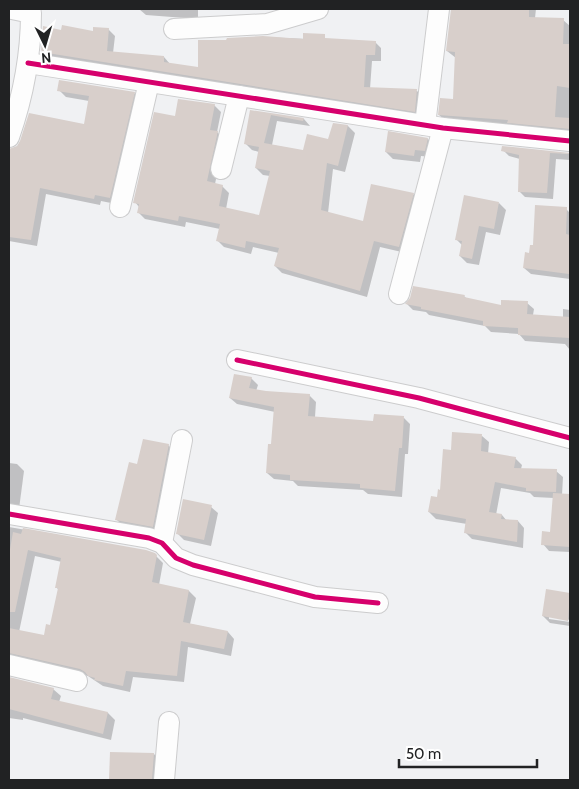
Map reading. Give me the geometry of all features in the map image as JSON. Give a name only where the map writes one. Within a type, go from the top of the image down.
[{"type":"street","points":[[9,137],[28,63],[31,13],[12,9]]},
{"type":"street","points":[[174,29],[267,24],[318,9]]},
{"type":"street","points":[[399,294],[434,126],[439,9]]},
{"type":"street","points":[[28,63],[434,126],[570,141]]},
{"type":"street","points":[[120,207],[149,82]]},
{"type":"street","points":[[222,169],[240,96]]},
{"type":"street","points":[[238,360],[419,398],[570,438]]},
{"type":"street","points":[[162,543],[182,440]]},
{"type":"street","points":[[9,514],[149,538],[162,543],[176,558],[193,565],[315,597],[378,603]]},
{"type":"street","points":[[9,665],[77,681]]},
{"type":"street","points":[[164,780],[169,722]]},
{"type":"building","points":[[451,9],[529,9],[529,17],[564,18],[563,44],[570,44],[570,88],[557,86],[555,117],[570,118],[570,129],[507,123],[508,120],[438,115],[440,98],[453,99],[455,52],[446,51]]},
{"type":"building","points":[[62,25],[93,31],[93,27],[109,28],[107,51],[164,56],[164,62],[198,67],[198,40],[226,40],[227,38],[263,36],[303,39],[303,33],[325,34],[325,38],[376,41],[375,55],[366,55],[364,87],[417,89],[415,112],[41,52],[43,26],[61,30]]},
{"type":"building","points":[[59,80],[135,92],[110,198],[95,195],[94,199],[40,188],[31,240],[9,237],[9,149],[17,146],[20,141],[29,113],[84,124],[89,96],[57,91]]},
{"type":"building","points":[[178,99],[215,104],[210,130],[218,131],[207,181],[223,185],[219,206],[259,215],[270,171],[255,168],[259,147],[244,144],[250,110],[304,118],[303,121],[271,115],[264,143],[303,150],[307,134],[328,139],[333,123],[348,125],[338,166],[327,163],[321,210],[363,221],[371,184],[414,193],[399,247],[374,241],[360,291],[274,266],[279,248],[246,241],[245,248],[216,241],[220,224],[179,216],[178,221],[137,213],[139,204],[133,203],[154,112],[175,116]]},
{"type":"building","points":[[388,131],[428,138],[425,151],[415,150],[414,156],[385,152]]},
{"type":"building","points":[[502,146],[570,154],[550,153],[547,193],[518,192],[519,155],[501,151]]},
{"type":"building","points":[[464,195],[499,202],[494,229],[479,226],[472,259],[459,256],[462,241],[455,240]]},
{"type":"building","points":[[535,205],[567,207],[566,234],[570,235],[569,274],[523,268],[525,252],[529,253],[530,245],[533,245]]},
{"type":"building","points":[[413,286],[465,295],[464,297],[501,305],[501,300],[528,301],[527,314],[570,317],[570,338],[518,335],[518,328],[483,326],[483,321],[405,304],[410,298]]},
{"type":"building","points":[[234,374],[252,377],[249,388],[310,394],[308,416],[373,421],[374,414],[404,416],[402,448],[399,448],[395,491],[360,488],[360,484],[290,480],[290,475],[266,473],[268,444],[271,444],[274,407],[229,398]]},
{"type":"building","points":[[452,432],[482,434],[481,451],[516,457],[514,468],[557,469],[556,492],[526,491],[526,488],[495,482],[489,512],[502,514],[501,519],[518,520],[517,542],[464,533],[466,519],[428,512],[431,496],[437,497],[438,489],[440,490],[443,449],[451,450]]},
{"type":"building","points":[[143,439],[169,444],[153,527],[115,520],[129,462],[137,464]]},
{"type":"building","points":[[553,493],[570,494],[570,547],[541,545],[542,531],[550,532]]},
{"type":"building","points":[[183,499],[212,505],[204,540],[176,534]]},
{"type":"building","points":[[23,528],[155,553],[157,555],[152,582],[189,590],[183,622],[228,631],[224,649],[181,641],[177,676],[126,671],[123,686],[94,680],[95,678],[88,676],[80,669],[9,653],[9,628],[44,635],[46,624],[50,625],[58,588],[55,588],[61,558],[28,550],[15,612],[9,612],[9,555],[13,532],[21,534]]},
{"type":"building","points":[[546,589],[570,593],[568,621],[542,616]]},
{"type":"building","points":[[9,677],[54,688],[51,699],[108,712],[103,734],[9,709]]},
{"type":"building","points":[[110,752],[154,753],[152,780],[109,780]]},
{"type":"cycle path","points":[[28,63],[443,128],[570,141]]},
{"type":"cycle path","points":[[237,360],[419,398],[570,438]]},
{"type":"cycle path","points":[[9,514],[149,538],[162,543],[176,558],[193,565],[315,597],[378,603]]}]
